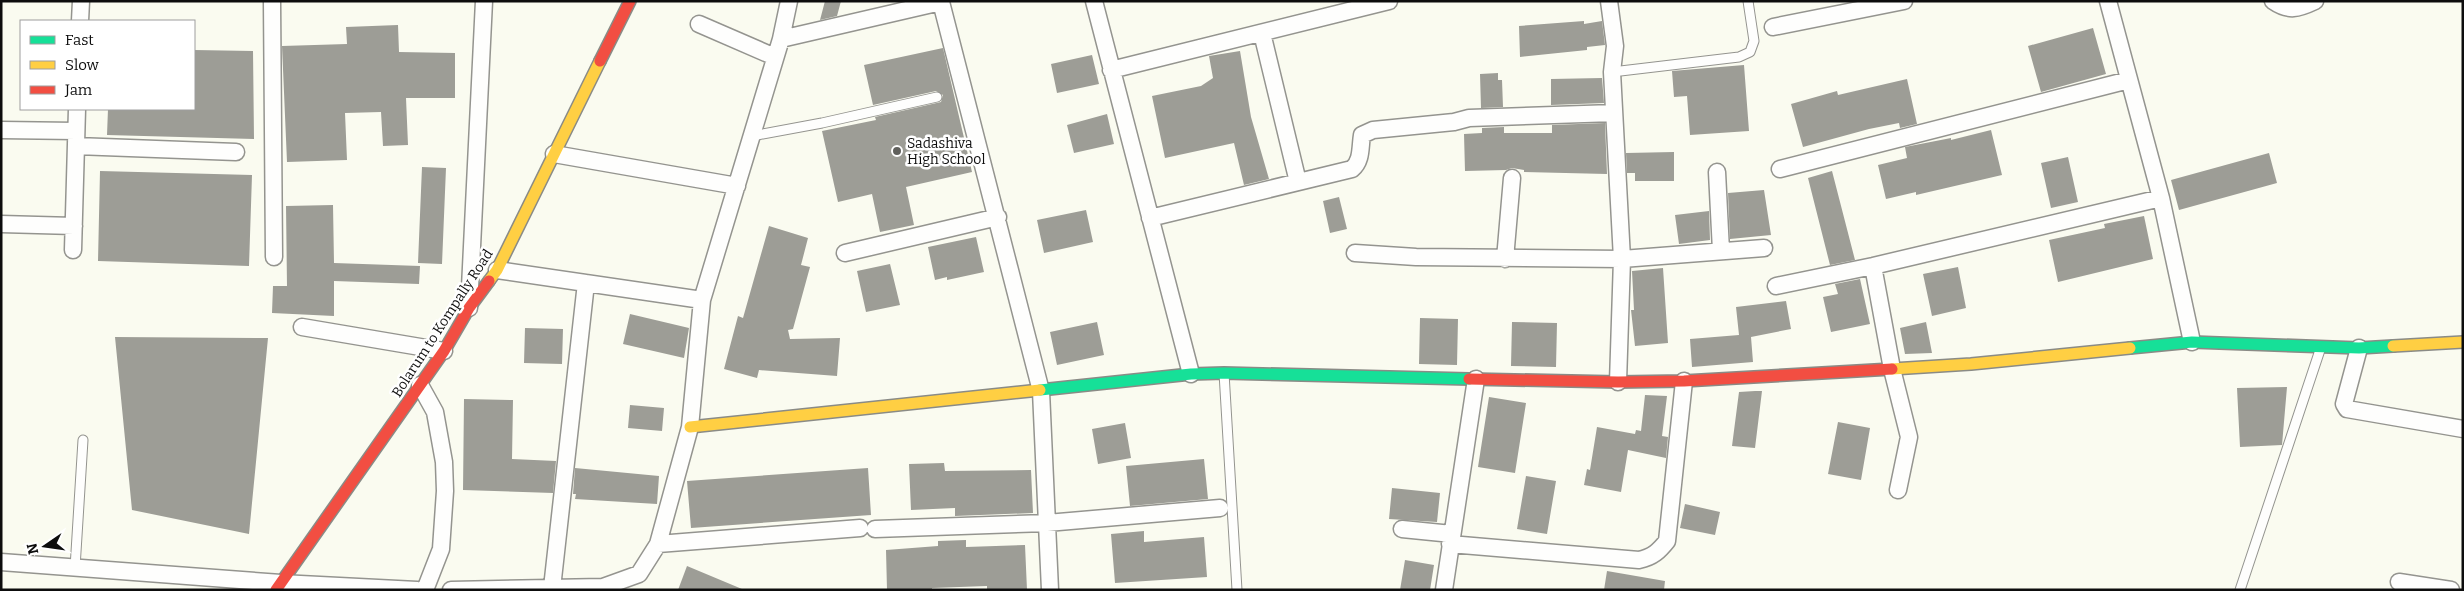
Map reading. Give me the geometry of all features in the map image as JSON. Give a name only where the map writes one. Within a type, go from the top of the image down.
[{"type":"street","points":[[80,20],[81,1]]},
{"type":"street","points":[[272,1],[274,257]]},
{"type":"street","points":[[469,308],[484,1]]},
{"type":"street","name":"Bolarum to Kompally Road","points":[[279,587],[444,351],[469,308],[497,270],[630,1]]},
{"type":"street","points":[[450,590],[603,587],[639,574],[658,544],[690,427],[702,300],[781,39],[789,1]]},
{"type":"street","points":[[781,39],[942,1],[1041,391],[1050,590]]},
{"type":"street","points":[[1094,1],[1191,374]]},
{"type":"street","points":[[1111,70],[1389,1]]},
{"type":"street","points":[[1609,1],[1615,46],[1612,72],[1622,259],[1618,382]]},
{"type":"street","points":[[1773,27],[1904,1]]},
{"type":"street","points":[[2108,1],[2161,198],[2192,342]]},
{"type":"street","points":[[2273,1],[2284,8],[2294,10],[2315,1]]},
{"type":"street","points":[[699,24],[775,58]]},
{"type":"street","points":[[1262,33],[1298,182]]},
{"type":"street","points":[[1780,169],[2129,80]]},
{"type":"street","points":[[73,250],[77,110]]},
{"type":"street","points":[[1150,218],[1352,169],[1357,165],[1360,155],[1362,135],[1372,130],[1454,122],[1469,118],[1614,113]]},
{"type":"street","points":[[1,130],[76,139],[236,152]]},
{"type":"street","points":[[554,154],[737,186]]},
{"type":"street","points":[[1717,172],[1721,251]]},
{"type":"street","points":[[1505,259],[1512,178]]},
{"type":"street","points":[[1776,286],[1873,266],[2161,198]]},
{"type":"street","points":[[845,253],[998,217]]},
{"type":"street","points":[[1,224],[74,226]]},
{"type":"street","points":[[1355,252],[1416,257],[1622,259],[1764,248]]},
{"type":"street","points":[[1873,266],[1892,369],[1908,437],[1898,490]]},
{"type":"street","points":[[497,270],[702,300]]},
{"type":"street","points":[[552,588],[586,283]]},
{"type":"street","points":[[302,327],[444,351]]},
{"type":"street","points":[[690,427],[1191,374],[1224,373],[1618,382],[1684,381],[1971,364],[2192,342],[2322,344],[2359,348],[2463,342]]},
{"type":"street","points":[[2359,348],[2344,404],[2347,409],[2463,429]]},
{"type":"street","points":[[1444,590],[1476,379]]},
{"type":"street","points":[[1402,529],[1451,539],[1639,560],[1650,557],[1660,550],[1666,540],[1684,381]]},
{"type":"street","points":[[420,385],[435,412],[444,462],[445,491],[441,549],[425,590]]},
{"type":"street","points":[[658,544],[867,529],[1047,523],[1220,508]]},
{"type":"street","points":[[1,562],[279,587],[417,590]]},
{"type":"street","points":[[2399,582],[2451,590]]},
{"type":"lane","points":[[1612,72],[1739,57],[1750,52],[1754,41],[1748,1]]},
{"type":"lane","points":[[752,136],[822,123],[936,96]]},
{"type":"lane","points":[[2240,590],[2322,344]]},
{"type":"lane","points":[[1224,373],[1236,590]]},
{"type":"lane","points":[[75,568],[82,440]]},
{"type":"building","points":[[825,1],[841,1],[837,16],[820,20]]},
{"type":"building","points":[[1584,21],[1584,24],[1602,21],[1605,45],[1587,47],[1587,50],[1520,57],[1519,26]]},
{"type":"building","points":[[398,25],[399,52],[455,53],[455,98],[406,98],[408,145],[383,146],[381,112],[345,113],[347,160],[287,162],[282,46],[347,44],[346,27]]},
{"type":"building","points":[[2093,28],[2106,74],[2041,92],[2028,46]]},
{"type":"building","name":"Sadashiva High School","points":[[943,48],[972,172],[906,187],[914,225],[880,232],[872,194],[838,202],[822,131],[876,120],[875,117],[941,102],[943,95],[936,91],[873,105],[864,65]]},
{"type":"building","points":[[195,50],[253,51],[254,139],[107,135],[108,110],[195,110]]},
{"type":"building","points":[[1240,51],[1251,117],[1269,179],[1244,185],[1234,143],[1165,158],[1152,96],[1201,86],[1213,78],[1209,56]]},
{"type":"building","points":[[1092,55],[1099,84],[1057,93],[1051,64]]},
{"type":"building","points":[[1744,65],[1749,131],[1690,135],[1687,96],[1674,97],[1672,71]]},
{"type":"building","points":[[1498,73],[1498,80],[1502,80],[1503,107],[1481,108],[1480,74]]},
{"type":"building","points":[[1602,78],[1604,103],[1551,105],[1551,79]]},
{"type":"building","points":[[1907,79],[1917,124],[1900,128],[1899,123],[1869,129],[1803,147],[1791,104],[1837,91],[1838,95]]},
{"type":"building","points":[[1107,114],[1114,144],[1074,153],[1067,125]]},
{"type":"building","points":[[1605,123],[1607,174],[1524,172],[1524,170],[1512,168],[1506,170],[1465,171],[1464,134],[1482,133],[1482,128],[1504,127],[1504,133],[1552,133],[1552,125]]},
{"type":"building","points":[[1991,130],[2002,175],[1916,195],[1916,192],[1886,199],[1878,165],[1907,158],[1905,147],[1951,138],[1951,140]]},
{"type":"building","points":[[1674,152],[1674,181],[1635,181],[1635,173],[1627,173],[1626,153]]},
{"type":"building","points":[[2269,153],[2277,183],[2179,210],[2171,180]]},
{"type":"building","points":[[2068,157],[2078,202],[2051,208],[2041,163]]},
{"type":"building","points":[[422,167],[446,168],[442,264],[418,263]]},
{"type":"building","points":[[100,171],[252,175],[249,266],[98,261]]},
{"type":"building","points":[[1832,171],[1855,260],[1830,265],[1808,178]]},
{"type":"building","points":[[1764,190],[1771,235],[1730,239],[1728,193]]},
{"type":"building","points":[[1339,197],[1347,229],[1330,233],[1323,201]]},
{"type":"building","points":[[333,205],[334,263],[420,266],[419,284],[334,281],[334,316],[272,313],[273,286],[287,286],[286,206]]},
{"type":"building","points":[[1086,210],[1093,242],[1044,253],[1037,220]]},
{"type":"building","points":[[1709,211],[1710,240],[1679,244],[1675,215]]},
{"type":"building","points":[[2144,216],[2153,259],[2058,282],[2049,240],[2105,228],[2104,224]]},
{"type":"building","points":[[769,226],[808,238],[801,265],[810,267],[793,329],[788,330],[790,339],[840,338],[837,376],[759,370],[757,378],[724,369],[738,316],[743,318]]},
{"type":"building","points":[[976,237],[984,272],[947,280],[947,277],[935,280],[928,247]]},
{"type":"building","points":[[890,264],[900,305],[866,312],[857,271]]},
{"type":"building","points":[[1958,267],[1966,308],[1932,316],[1923,274]]},
{"type":"building","points":[[1663,268],[1668,343],[1635,346],[1631,310],[1634,310],[1632,271]]},
{"type":"building","points":[[1860,279],[1870,324],[1831,332],[1823,297],[1838,294],[1835,284]]},
{"type":"building","points":[[1786,301],[1791,329],[1751,337],[1753,362],[1692,367],[1690,339],[1739,335],[1736,307]]},
{"type":"building","points":[[630,314],[689,328],[684,358],[623,344]]},
{"type":"building","points":[[1420,318],[1458,319],[1457,365],[1419,364]]},
{"type":"building","points":[[1097,322],[1104,355],[1057,365],[1050,332]]},
{"type":"building","points":[[1512,322],[1557,323],[1556,367],[1511,366]]},
{"type":"building","points":[[1926,322],[1932,353],[1905,354],[1900,328]]},
{"type":"building","points":[[525,328],[563,329],[562,364],[524,363]]},
{"type":"building","points":[[115,337],[268,338],[249,534],[132,510]]},
{"type":"building","points":[[2287,387],[2282,445],[2240,447],[2237,388]]},
{"type":"building","points":[[1762,391],[1755,448],[1732,446],[1739,392]]},
{"type":"building","points":[[1645,395],[1667,396],[1662,436],[1668,437],[1666,458],[1628,450],[1621,492],[1584,485],[1587,469],[1590,470],[1597,427],[1635,434],[1636,430],[1641,431]]},
{"type":"building","points":[[1489,397],[1526,403],[1515,473],[1478,467]]},
{"type":"building","points":[[464,399],[513,400],[512,459],[556,461],[553,493],[463,490]]},
{"type":"building","points":[[630,405],[664,408],[662,431],[628,428]]},
{"type":"building","points":[[1838,422],[1870,428],[1861,480],[1828,474]]},
{"type":"building","points":[[1125,423],[1131,458],[1098,464],[1092,429]]},
{"type":"building","points":[[1204,459],[1208,499],[1130,506],[1126,466]]},
{"type":"building","points":[[944,463],[945,471],[1031,470],[1033,513],[955,516],[955,508],[911,510],[909,464]]},
{"type":"building","points":[[575,468],[659,476],[657,504],[575,499],[576,494],[573,494]]},
{"type":"building","points":[[868,468],[871,515],[691,528],[687,481]]},
{"type":"building","points":[[1526,476],[1556,481],[1547,534],[1517,529]]},
{"type":"building","points":[[1392,488],[1440,493],[1437,522],[1389,519]]},
{"type":"building","points":[[1685,504],[1720,512],[1715,535],[1680,528]]},
{"type":"building","points":[[1144,531],[1144,542],[1204,537],[1207,577],[1115,583],[1111,534]]},
{"type":"building","points":[[966,540],[966,547],[1025,545],[1027,590],[987,590],[987,586],[932,588],[932,590],[887,590],[886,550],[938,546],[938,541]]},
{"type":"building","points":[[1405,560],[1434,565],[1430,590],[1400,590]]},
{"type":"building","points":[[687,566],[742,589],[742,590],[678,590]]},
{"type":"building","points":[[1607,571],[1665,581],[1664,590],[1604,590]]},
{"type":"traffic: fast","points":[[2130,348],[2192,342],[2359,348],[2393,346]]},
{"type":"traffic: fast","points":[[1040,390],[1191,374],[1224,373],[1469,379]]},
{"type":"traffic: slow","points":[[489,281],[497,270],[600,61]]},
{"type":"traffic: slow","points":[[2393,346],[2463,342]]},
{"type":"traffic: slow","points":[[1892,369],[1971,364],[2130,348]]},
{"type":"traffic: slow","points":[[690,427],[1040,390]]},
{"type":"traffic: jam","points":[[600,61],[630,1]]},
{"type":"traffic: jam","points":[[276,590],[444,351],[469,308],[489,281]]},
{"type":"traffic: jam","points":[[1469,379],[1618,382],[1684,381],[1892,369]]},
{"type":"place","name":"Sadashiva High School","points":[[897,151]]}]
